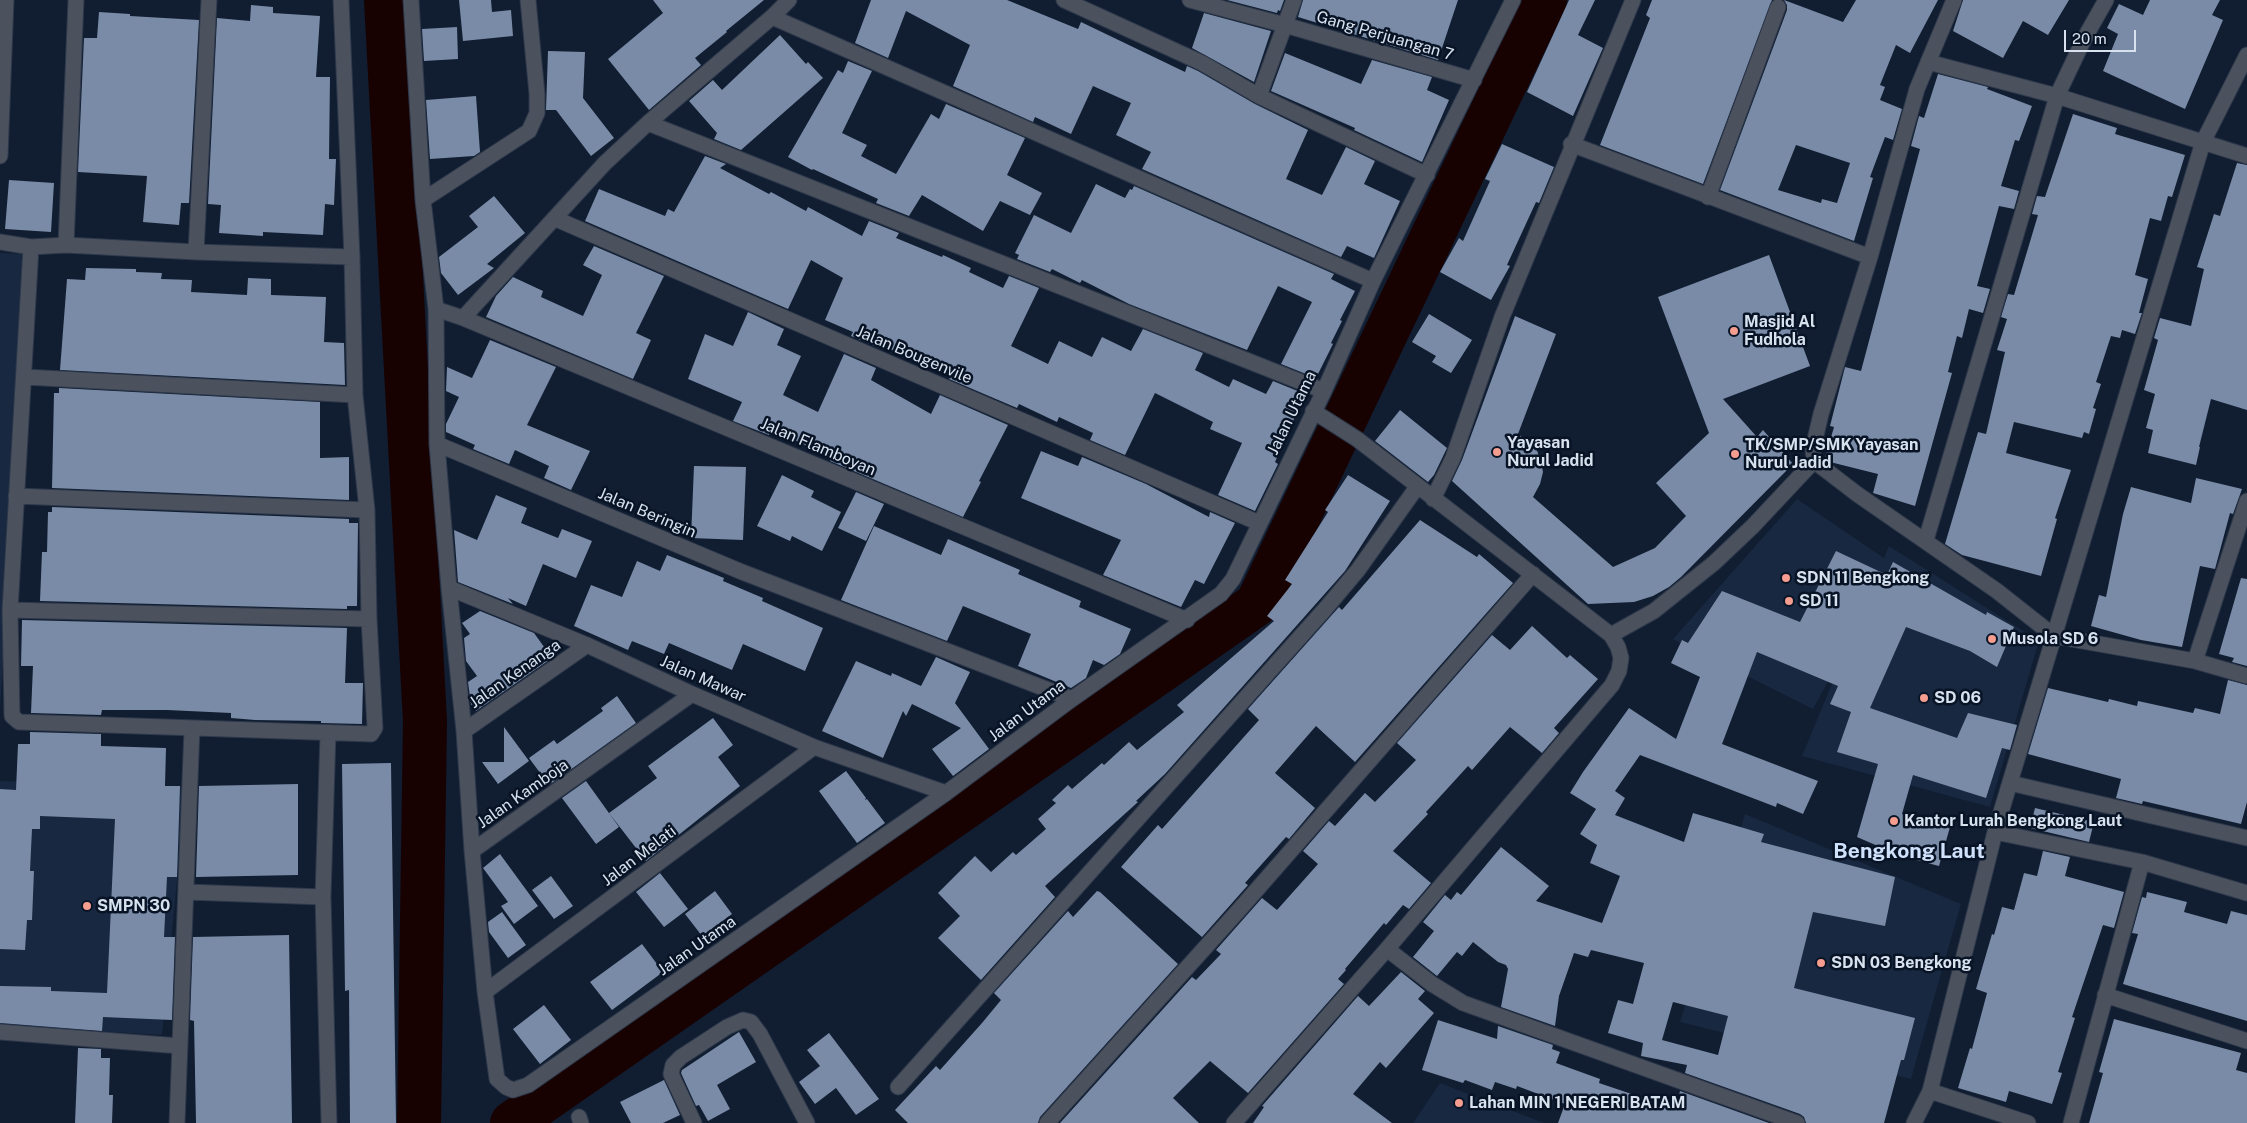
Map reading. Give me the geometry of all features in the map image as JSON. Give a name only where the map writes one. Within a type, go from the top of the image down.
[{"type":"street","points":[[0,156],[6,0]]},
{"type":"street","points":[[66,245],[76,0]]},
{"type":"street","points":[[196,252],[209,0]]},
{"type":"street","points":[[31,247],[10,610],[11,712],[15,720],[371,734],[375,728],[369,618],[367,510],[355,395],[352,257],[341,0]]},
{"type":"street","points":[[411,0],[423,200],[436,309],[437,444]]},
{"type":"street","points":[[423,200],[516,141],[528,131],[537,113],[537,94],[528,0]]},
{"type":"street","points":[[463,318],[556,219],[605,163],[648,123],[772,17],[788,0]]},
{"type":"street","points":[[1064,0],[1202,63],[1259,96],[1427,175]]},
{"type":"street","name":"Gang Perjuangan 7","points":[[1190,0],[1285,25],[1474,80]]},
{"type":"street","points":[[1259,96],[1294,0]]},
{"type":"street","name":"Jalan Utama","points":[[472,851],[485,992],[497,1079],[513,1090],[528,1085],[946,793],[1072,700],[1187,620],[1228,587],[1324,391],[1373,281],[1513,0]]},
{"type":"street","points":[[1433,499],[1453,458],[1502,317],[1571,144],[1632,0]]},
{"type":"street","points":[[1954,0],[1917,89],[1870,256],[1821,414],[1813,448],[1814,460],[1857,494],[1926,540],[1948,559],[1997,591],[2054,636],[2195,661],[2247,676]]},
{"type":"street","points":[[1926,540],[2057,96],[2084,39],[2106,0]]},
{"type":"street","points":[[1708,197],[1778,7]]},
{"type":"street","points":[[772,17],[1373,281]]},
{"type":"street","points":[[1914,1123],[1930,1091],[1995,832],[2203,142],[2247,55]]},
{"type":"street","points":[[1928,62],[2057,96],[2247,156]]},
{"type":"street","points":[[648,123],[1324,391]]},
{"type":"street","points":[[1571,144],[1708,197],[1870,256]]},
{"type":"street","name":"Jalan Bougenvile","points":[[556,219],[1259,524]]},
{"type":"street","points":[[0,242],[31,247],[66,245],[196,252],[352,257]]},
{"type":"street","name":"Jalan Flamboyan","points":[[436,309],[463,318],[1187,620]]},
{"type":"street","points":[[24,377],[355,395]]},
{"type":"street","points":[[1234,1123],[1387,949],[1612,685],[1619,670],[1621,658],[1618,647],[1611,636],[1357,439],[1313,411]]},
{"type":"street","name":"Jalan Kamboja","points":[[437,444],[448,588],[464,731],[472,851]]},
{"type":"street","name":"Jalan Beringin","points":[[437,444],[742,572],[1072,700]]},
{"type":"street","points":[[1611,636],[1654,611],[1714,563],[1753,526],[1814,460]]},
{"type":"street","points":[[898,1087],[1326,608],[1358,570],[1418,487]]},
{"type":"street","points":[[16,496],[367,510]]},
{"type":"street","points":[[2195,661],[2247,500]]},
{"type":"street","points":[[1048,1123],[1240,910],[1533,574]]},
{"type":"street","name":"Jalan Mawar","points":[[448,588],[586,645],[814,747],[946,793]]},
{"type":"street","points":[[10,610],[369,618]]},
{"type":"street","name":"Jalan Kenanga","points":[[464,731],[586,645]]},
{"type":"street","name":"Jalan Kamboja","points":[[472,851],[692,694]]},
{"type":"street","points":[[176,1123],[187,892],[192,728]]},
{"type":"street","points":[[328,733],[323,896],[329,1123]]},
{"type":"street","name":"Jalan Melati","points":[[485,992],[814,747]]},
{"type":"street","points":[[2010,783],[2247,838]]},
{"type":"street","points":[[1995,832],[2142,862],[2247,893]]},
{"type":"street","points":[[2070,1123],[2142,862]]},
{"type":"street","points":[[187,892],[323,896]]},
{"type":"street","points":[[1387,949],[1432,984],[1463,1003],[1797,1123]]},
{"type":"street","points":[[2104,995],[2247,1041]]},
{"type":"street","points":[[694,1123],[671,1074],[673,1065],[680,1058],[727,1027],[743,1020],[751,1022],[760,1034],[806,1123]]},
{"type":"street","points":[[0,1032],[180,1046]]},
{"type":"street","points":[[1930,1091],[2028,1123]]},
{"type":"shaded area","points":[[0,253],[26,254],[0,711]]},
{"type":"shaded area","name":"SD 06","points":[[1797,499],[1884,558],[1889,546],[2039,641],[1990,807],[1802,756],[1848,645],[1813,709],[1673,639]]},
{"type":"shaded area","name":"SMPN 30","points":[[0,781],[186,787],[162,1035],[0,1025]]},
{"type":"shaded area","name":"SDN 03 Bengkong","points":[[1745,814],[1961,904],[1911,1079],[1680,1022]]},
{"type":"shaded area","name":"Lahan MIN 1 NEGERI BATAM","points":[[1440,1083],[1544,1123],[1413,1123]]},
{"type":"building","points":[[459,0],[491,0],[492,12],[511,10],[513,36],[463,41]]},
{"type":"building","points":[[653,0],[764,0],[695,58],[701,65],[649,110],[608,59],[663,13]]},
{"type":"building","points":[[871,0],[1007,0],[1078,29],[1081,22],[1185,72],[1187,66],[1198,71],[1255,104],[1308,130],[1286,179],[1322,195],[1346,147],[1375,161],[1364,184],[1400,201],[1374,258],[1347,246],[1341,257],[1142,169],[1151,152],[1116,135],[1131,103],[1093,86],[1071,134],[1035,117],[1033,122],[953,86],[970,45],[906,11],[888,58],[855,43]]},
{"type":"building","points":[[1227,0],[1284,0],[1280,11],[1278,10],[1277,13]]},
{"type":"building","points":[[1303,0],[1458,0],[1438,60],[1298,17]]},
{"type":"building","points":[[1569,0],[1595,0],[1578,35],[1603,48],[1573,116],[1527,92]]},
{"type":"building","points":[[1652,0],[1772,0],[1703,184],[1600,145],[1650,18],[1646,15]]},
{"type":"building","points":[[1784,0],[1843,22],[1856,0],[1938,0],[1910,53],[1896,45],[1880,85],[1885,87],[1880,100],[1902,109],[1893,140],[1885,137],[1870,177],[1873,178],[1854,241],[1720,190],[1787,10]],"holes":[[[1796,145],[1850,163],[1837,203],[1822,199],[1821,203],[1778,190]]]},
{"type":"building","points":[[1963,0],[2069,0],[2048,35],[2023,21],[2003,58],[1953,31]]},
{"type":"building","points":[[2150,0],[2220,0],[2212,15],[2223,20],[2185,109],[2103,71],[2118,34],[2107,28],[2119,4],[2143,15]]},
{"type":"building","points":[[251,5],[273,7],[273,13],[320,16],[316,77],[330,77],[329,159],[336,159],[334,205],[325,204],[323,235],[263,232],[263,236],[219,233],[221,205],[208,204],[217,18],[250,21]]},
{"type":"building","points":[[99,12],[130,14],[130,16],[199,20],[189,203],[181,203],[179,225],[143,222],[147,176],[78,172],[84,38],[97,38]]},
{"type":"building","points":[[1204,13],[1271,31],[1254,82],[1192,48]]},
{"type":"building","points":[[457,27],[458,59],[424,61],[422,29]]},
{"type":"building","points":[[780,35],[806,64],[808,62],[823,78],[741,150],[714,139],[717,133],[689,101],[713,80],[722,90]]},
{"type":"building","points":[[548,51],[585,52],[583,98],[614,138],[591,156],[556,110],[546,110]]},
{"type":"building","points":[[1285,53],[1361,84],[1372,60],[1432,77],[1427,90],[1449,100],[1422,162],[1354,130],[1355,128],[1271,91]]},
{"type":"building","points":[[848,61],[872,71],[842,133],[867,145],[861,156],[896,174],[931,114],[939,119],[946,104],[1025,138],[1007,175],[1042,193],[1030,215],[1000,201],[983,231],[922,195],[909,216],[876,203],[878,199],[812,170],[788,157],[838,70],[843,73]]},
{"type":"building","points":[[1938,74],[1988,87],[1987,89],[2032,106],[2019,141],[2015,140],[2001,186],[2019,191],[2014,209],[1999,206],[1977,286],[1990,289],[1983,313],[1969,309],[1962,338],[1957,336],[1948,372],[1952,373],[1915,506],[1873,493],[1878,474],[1830,462],[1825,458],[1834,427],[1830,426],[1845,367],[1861,371],[1920,149],[1911,146],[1919,116],[1924,118]]},
{"type":"building","points":[[476,96],[480,152],[474,156],[430,159],[426,100]]},
{"type":"building","points":[[2073,114],[2117,128],[2115,134],[2185,155],[2172,197],[2168,196],[2161,221],[2150,218],[2135,275],[2148,279],[2139,313],[2142,313],[2135,334],[2122,330],[2120,338],[2111,336],[2096,382],[2101,384],[2093,408],[2096,409],[2089,434],[2084,432],[2082,438],[2014,422],[2006,453],[2071,470],[2055,518],[2057,519],[2041,576],[1962,555],[1945,544],[1978,432],[1986,434],[2005,352],[1997,350],[2007,319],[2001,317],[2008,294],[2014,295],[2038,215],[2032,214],[2037,196],[2045,197]]},
{"type":"building","points":[[1502,144],[1554,167],[1539,203],[1536,202],[1507,265],[1510,266],[1491,300],[1440,272],[1459,238],[1463,241],[1490,181],[1485,179]]},
{"type":"building","points":[[705,156],[726,164],[720,168],[769,194],[771,192],[806,211],[808,207],[862,236],[869,221],[899,233],[896,238],[942,257],[943,255],[971,268],[969,272],[1003,288],[1009,276],[1039,288],[1011,346],[1048,364],[1059,341],[1092,357],[1102,337],[1131,351],[1143,329],[1203,353],[1195,370],[1229,387],[1233,379],[1266,394],[1273,381],[1305,394],[1275,462],[1278,464],[1255,511],[1218,495],[1242,443],[1210,429],[1213,422],[1155,393],[1125,455],[1090,440],[1093,433],[1059,417],[1057,422],[1019,404],[1017,408],[949,379],[951,375],[885,347],[884,350],[851,336],[853,332],[825,320],[843,278],[811,260],[788,309],[585,221],[599,189],[665,216],[668,209],[674,212]]},
{"type":"building","points":[[2237,163],[2247,165],[2247,410],[2211,399],[2196,465],[2148,453],[2153,430],[2146,428],[2155,394],[2144,390],[2158,340],[2154,338],[2160,318],[2191,326],[2204,269],[2197,267],[2214,214],[2220,216]]},
{"type":"building","points":[[9,180],[54,183],[51,232],[5,229]]},
{"type":"building","points":[[1096,184],[1125,198],[1134,186],[1334,274],[1331,279],[1355,291],[1340,320],[1342,321],[1331,343],[1333,344],[1316,378],[1281,364],[1312,302],[1278,286],[1247,350],[1129,304],[1082,280],[1080,283],[1052,269],[1050,272],[1017,259],[1019,255],[1015,253],[1034,215],[1071,233]]},
{"type":"building","points":[[494,196],[525,233],[487,264],[494,268],[458,295],[441,273],[439,257],[478,227],[469,216]]},
{"type":"building","points":[[594,246],[664,276],[636,333],[651,340],[633,379],[486,317],[496,296],[513,277],[543,291],[541,297],[583,316],[602,275],[583,265]]},
{"type":"building","name":"TK/SMP/SMK Yayasan Nurul Jadid","points":[[1769,255],[1810,366],[1723,399],[1757,437],[1763,430],[1793,464],[1669,587],[1653,596],[1634,602],[1588,604],[1452,481],[1462,460],[1515,316],[1556,334],[1518,434],[1536,448],[1541,461],[1543,472],[1540,484],[1533,497],[1613,567],[1655,548],[1686,516],[1656,483],[1709,433],[1658,297]]},
{"type":"building","points":[[86,268],[136,269],[136,272],[162,273],[161,279],[192,280],[191,292],[247,295],[248,278],[271,279],[271,295],[326,297],[324,342],[344,343],[345,385],[60,370],[67,279],[85,280]]},
{"type":"building","points":[[748,312],[784,329],[777,345],[801,356],[783,395],[818,412],[844,354],[876,368],[871,380],[931,414],[940,395],[1008,425],[963,517],[830,461],[832,457],[772,430],[769,435],[733,421],[742,402],[688,379],[705,334],[733,346]]},
{"type":"building","points":[[1429,314],[1472,340],[1451,373],[1432,362],[1436,356],[1412,342]]},
{"type":"building","points":[[490,340],[556,367],[527,425],[590,451],[571,490],[544,478],[549,466],[515,450],[509,464],[473,449],[475,445],[446,432],[446,424],[459,397],[446,391],[447,367],[472,378]]},
{"type":"building","points":[[59,388],[320,402],[320,458],[349,457],[349,500],[52,488],[54,393],[59,393]]},
{"type":"building","points":[[1400,410],[1447,448],[1434,475],[1428,482],[1375,441]]},
{"type":"building","points":[[1041,451],[1078,466],[1082,457],[1146,484],[1209,517],[1210,512],[1235,523],[1204,584],[1195,580],[1181,607],[1103,575],[1121,540],[1021,498]]},
{"type":"building","points":[[694,466],[746,467],[743,540],[691,538]]},
{"type":"building","points":[[782,475],[814,491],[811,497],[841,512],[822,551],[792,536],[790,541],[757,526]]},
{"type":"building","points":[[1348,475],[1390,501],[1345,571],[1165,774],[1136,801],[1138,802],[1045,886],[1055,897],[981,980],[938,938],[960,916],[938,893],[975,856],[991,872],[1013,852],[1016,855],[1046,829],[1038,819],[1056,803],[1052,800],[1068,785],[1072,789],[1102,763],[1104,765],[1129,742],[1137,750],[1184,712],[1177,705],[1274,621],[1267,616],[1292,584],[1285,580],[1328,512],[1325,510]]},
{"type":"building","points":[[2196,478],[2242,489],[2233,514],[2230,513],[2215,569],[2200,566],[2182,647],[2141,640],[2091,626],[2099,595],[2106,597],[2123,514],[2131,487],[2191,503]]},
{"type":"building","points":[[856,492],[884,504],[866,541],[838,528]]},
{"type":"building","points":[[496,495],[527,508],[521,523],[558,538],[562,529],[592,541],[576,578],[543,564],[526,606],[508,598],[513,604],[458,582],[454,530],[477,540]]},
{"type":"building","points":[[52,507],[349,519],[349,523],[358,523],[357,606],[347,606],[347,609],[40,601],[42,552],[47,552],[48,512],[52,512]]},
{"type":"building","points":[[1420,520],[1477,557],[1479,554],[1513,583],[1355,762],[1316,726],[1275,773],[1315,808],[1289,839],[1286,837],[1245,883],[1248,885],[1202,937],[1121,867],[1158,825],[1162,829],[1259,720],[1248,709],[1339,607],[1342,610]]},
{"type":"building","points":[[874,526],[941,555],[948,539],[1020,570],[1018,574],[1081,601],[1079,607],[1131,629],[1120,654],[1104,665],[1093,660],[1086,678],[1071,688],[1018,666],[1031,634],[963,606],[947,641],[841,600]]},
{"type":"building","points":[[1836,551],[1887,575],[1893,562],[1986,615],[1987,612],[2014,627],[1997,667],[1970,651],[1906,627],[1870,708],[1957,738],[1968,713],[2017,725],[2010,750],[2002,748],[1986,798],[1913,775],[1902,814],[1950,827],[1939,866],[1901,856],[1857,837],[1878,764],[1837,752],[1851,712],[1830,704],[1838,686],[1757,652],[1722,744],[1818,781],[1803,814],[1777,803],[1776,807],[1640,755],[1615,791],[1625,798],[1615,815],[1684,842],[1693,813],[1764,834],[1761,842],[1895,877],[1885,926],[1813,912],[1794,988],[1915,1018],[1904,1060],[1901,1060],[1884,1123],[1806,1123],[1804,1117],[1800,1114],[1685,1073],[1687,1065],[1641,1056],[1643,1043],[1608,1033],[1618,1000],[1633,1004],[1644,963],[1591,950],[1588,957],[1574,953],[1559,996],[1555,1026],[1501,1007],[1508,969],[1506,965],[1498,962],[1473,942],[1462,956],[1457,952],[1437,976],[1413,957],[1434,931],[1423,922],[1445,895],[1451,900],[1457,892],[1461,895],[1501,847],[1549,886],[1536,901],[1602,923],[1620,876],[1590,863],[1597,845],[1580,834],[1596,809],[1570,793],[1583,772],[1629,708],[1676,739],[1700,677],[1671,663],[1682,640],[1688,643],[1722,591],[1800,622]],"holes":[[[1673,1002],[1728,1016],[1718,1055],[1662,1040]]]},
{"type":"building","points":[[667,555],[724,578],[723,581],[763,598],[762,601],[823,628],[805,671],[743,644],[732,670],[669,643],[664,654],[632,641],[628,650],[574,626],[591,585],[622,597],[637,561],[660,571]]},
{"type":"building","points":[[2241,578],[2247,579],[2247,666],[2232,662],[2234,658],[2219,654]]},
{"type":"building","points":[[480,611],[534,633],[552,658],[476,711],[471,704],[468,682],[477,676],[466,661],[464,638],[470,634],[462,623]]},
{"type":"building","points":[[22,620],[347,628],[345,683],[363,683],[362,724],[255,720],[231,718],[231,713],[167,710],[102,710],[101,715],[31,713],[33,666],[21,666]]},
{"type":"building","points":[[1532,626],[1567,658],[1570,655],[1598,679],[1554,728],[1559,733],[1542,753],[1510,727],[1472,770],[1468,766],[1426,812],[1428,814],[1393,851],[1431,883],[1409,909],[1403,905],[1386,925],[1384,923],[1338,979],[1344,984],[1248,1093],[1210,1061],[1173,1098],[1199,1123],[1060,1123],[1192,977],[1196,980],[1221,954],[1216,950],[1262,898],[1277,910],[1318,864],[1303,851],[1329,821],[1335,826],[1365,793],[1375,802],[1416,760],[1397,743],[1492,635],[1510,650]]},
{"type":"building","points":[[936,657],[970,672],[955,703],[989,749],[953,776],[932,749],[961,728],[912,704],[906,716],[903,711],[883,758],[822,731],[856,661],[891,676],[892,673],[921,686]]},
{"type":"building","points":[[2228,680],[2247,685],[2247,802],[2241,824],[2143,801],[2142,804],[2116,798],[2121,779],[2028,754],[2048,688],[2108,702],[2109,699],[2137,706],[2138,701],[2193,713],[2195,708],[2220,714]]},
{"type":"building","points":[[617,696],[636,723],[549,785],[529,758],[554,740],[557,744],[603,711],[601,708]]},
{"type":"building","points":[[713,718],[733,745],[718,757],[740,786],[646,861],[609,813],[657,778],[648,766]]},
{"type":"building","points":[[504,727],[529,761],[498,784],[482,762],[504,762]]},
{"type":"building","name":"SMPN 30","points":[[30,732],[101,734],[101,746],[166,748],[165,786],[180,786],[177,877],[167,877],[164,937],[175,937],[172,1020],[103,1017],[102,1031],[0,1023],[0,986],[51,987],[51,991],[107,993],[115,819],[40,816],[40,829],[32,829],[30,871],[34,871],[32,920],[27,920],[25,950],[0,949],[0,789],[16,790],[18,744],[30,744]]},
{"type":"building","points":[[391,763],[396,1123],[350,1123],[349,990],[345,991],[342,764]]},
{"type":"building","points":[[846,771],[866,798],[865,800],[867,799],[885,823],[857,843],[819,791]]},
{"type":"building","points":[[586,781],[619,827],[596,844],[562,798]]},
{"type":"building","points":[[298,784],[298,875],[196,877],[199,786]]},
{"type":"building","points":[[2035,808],[2094,822],[2089,842],[2030,828]]},
{"type":"building","points":[[2043,851],[2070,857],[2065,876],[2124,892],[2114,928],[2103,925],[2072,1017],[2075,1018],[2058,1072],[2062,1073],[2052,1104],[2009,1091],[2006,1102],[1958,1088],[1970,1048],[1972,1049],[1987,993],[1976,989],[1992,934],[1994,935],[2002,907],[2014,910],[2024,873],[2037,876]]},
{"type":"building","points":[[500,854],[538,906],[514,924],[501,906],[508,902],[483,868]]},
{"type":"building","points":[[660,873],[688,909],[664,927],[636,892]]},
{"type":"building","points":[[551,876],[573,906],[554,919],[532,890]]},
{"type":"building","points":[[715,891],[732,914],[702,936],[685,914]]},
{"type":"building","points":[[1097,891],[1178,964],[1040,1117],[1038,1123],[908,1123],[895,1110],[936,1066],[940,1070],[982,1023],[1001,1000],[994,993],[1068,911],[1073,917]]},
{"type":"building","points":[[2147,892],[2187,902],[2184,912],[2227,924],[2231,911],[2247,915],[2247,1021],[2123,984],[2138,934],[2132,933],[2142,897],[2146,898]]},
{"type":"building","points":[[502,912],[526,945],[508,958],[489,932],[488,922]]},
{"type":"building","points":[[289,935],[292,1123],[196,1123],[194,1021],[190,1020],[193,937]]},
{"type":"building","points":[[642,944],[663,972],[612,1010],[590,982]]},
{"type":"building","points":[[1401,972],[1425,991],[1418,999],[1434,1013],[1386,1068],[1380,1062],[1353,1094],[1392,1123],[1253,1123],[1264,1107],[1262,1106],[1358,996],[1369,1006]]},
{"type":"building","points":[[544,1005],[571,1040],[540,1064],[513,1029]]},
{"type":"building","points":[[2114,1019],[2241,1053],[2236,1070],[2247,1073],[2247,1123],[2089,1123],[2103,1073],[2099,1072]]},
{"type":"building","points":[[1438,1020],[1497,1039],[1498,1026],[1553,1045],[1552,1049],[1560,1052],[1556,1063],[1600,1079],[1599,1083],[1676,1109],[1680,1091],[1769,1123],[1558,1123],[1565,1104],[1517,1086],[1516,1089],[1495,1082],[1492,1090],[1465,1080],[1463,1083],[1422,1070]]},
{"type":"building","points":[[739,1032],[756,1062],[717,1085],[730,1109],[708,1121],[699,1105],[696,1106],[681,1073],[682,1070]]},
{"type":"building","points":[[829,1033],[879,1099],[856,1115],[836,1088],[815,1104],[799,1082],[820,1066],[807,1050]]},
{"type":"building","points":[[78,1048],[101,1049],[101,1058],[110,1058],[109,1095],[113,1095],[112,1123],[75,1123]]},
{"type":"building","points":[[664,1080],[680,1115],[663,1123],[631,1123],[620,1102]]},
{"type":"waterway","points":[[386,0],[425,721],[419,1123]]},
{"type":"waterway","points":[[512,1123],[1257,604],[1545,0]]},
{"type":"place","name":"Masjid Al Fudhola","points":[[1734,331]]},
{"type":"place","name":"Yayasan Nurul Jadid","points":[[1497,452]]},
{"type":"place","name":"TK/SMP/SMK Yayasan Nurul Jadid","points":[[1735,454]]},
{"type":"place","name":"SDN 11 Bengkong","points":[[1786,578]]},
{"type":"place","name":"SD 11","points":[[1789,601]]},
{"type":"place","name":"Musola SD 6","points":[[1992,639]]},
{"type":"place","name":"SD 06","points":[[1924,698]]},
{"type":"place","name":"Kantor Lurah Bengkong Laut","points":[[1894,821]]},
{"type":"place","name":"SMPN 30","points":[[87,906]]},
{"type":"place","name":"SDN 03 Bengkong","points":[[1821,963]]},
{"type":"place","name":"Lahan MIN 1 NEGERI BATAM","points":[[1459,1103]]},
{"type":"district","name":"Bengkong Laut","points":[[1909,852]]}]
